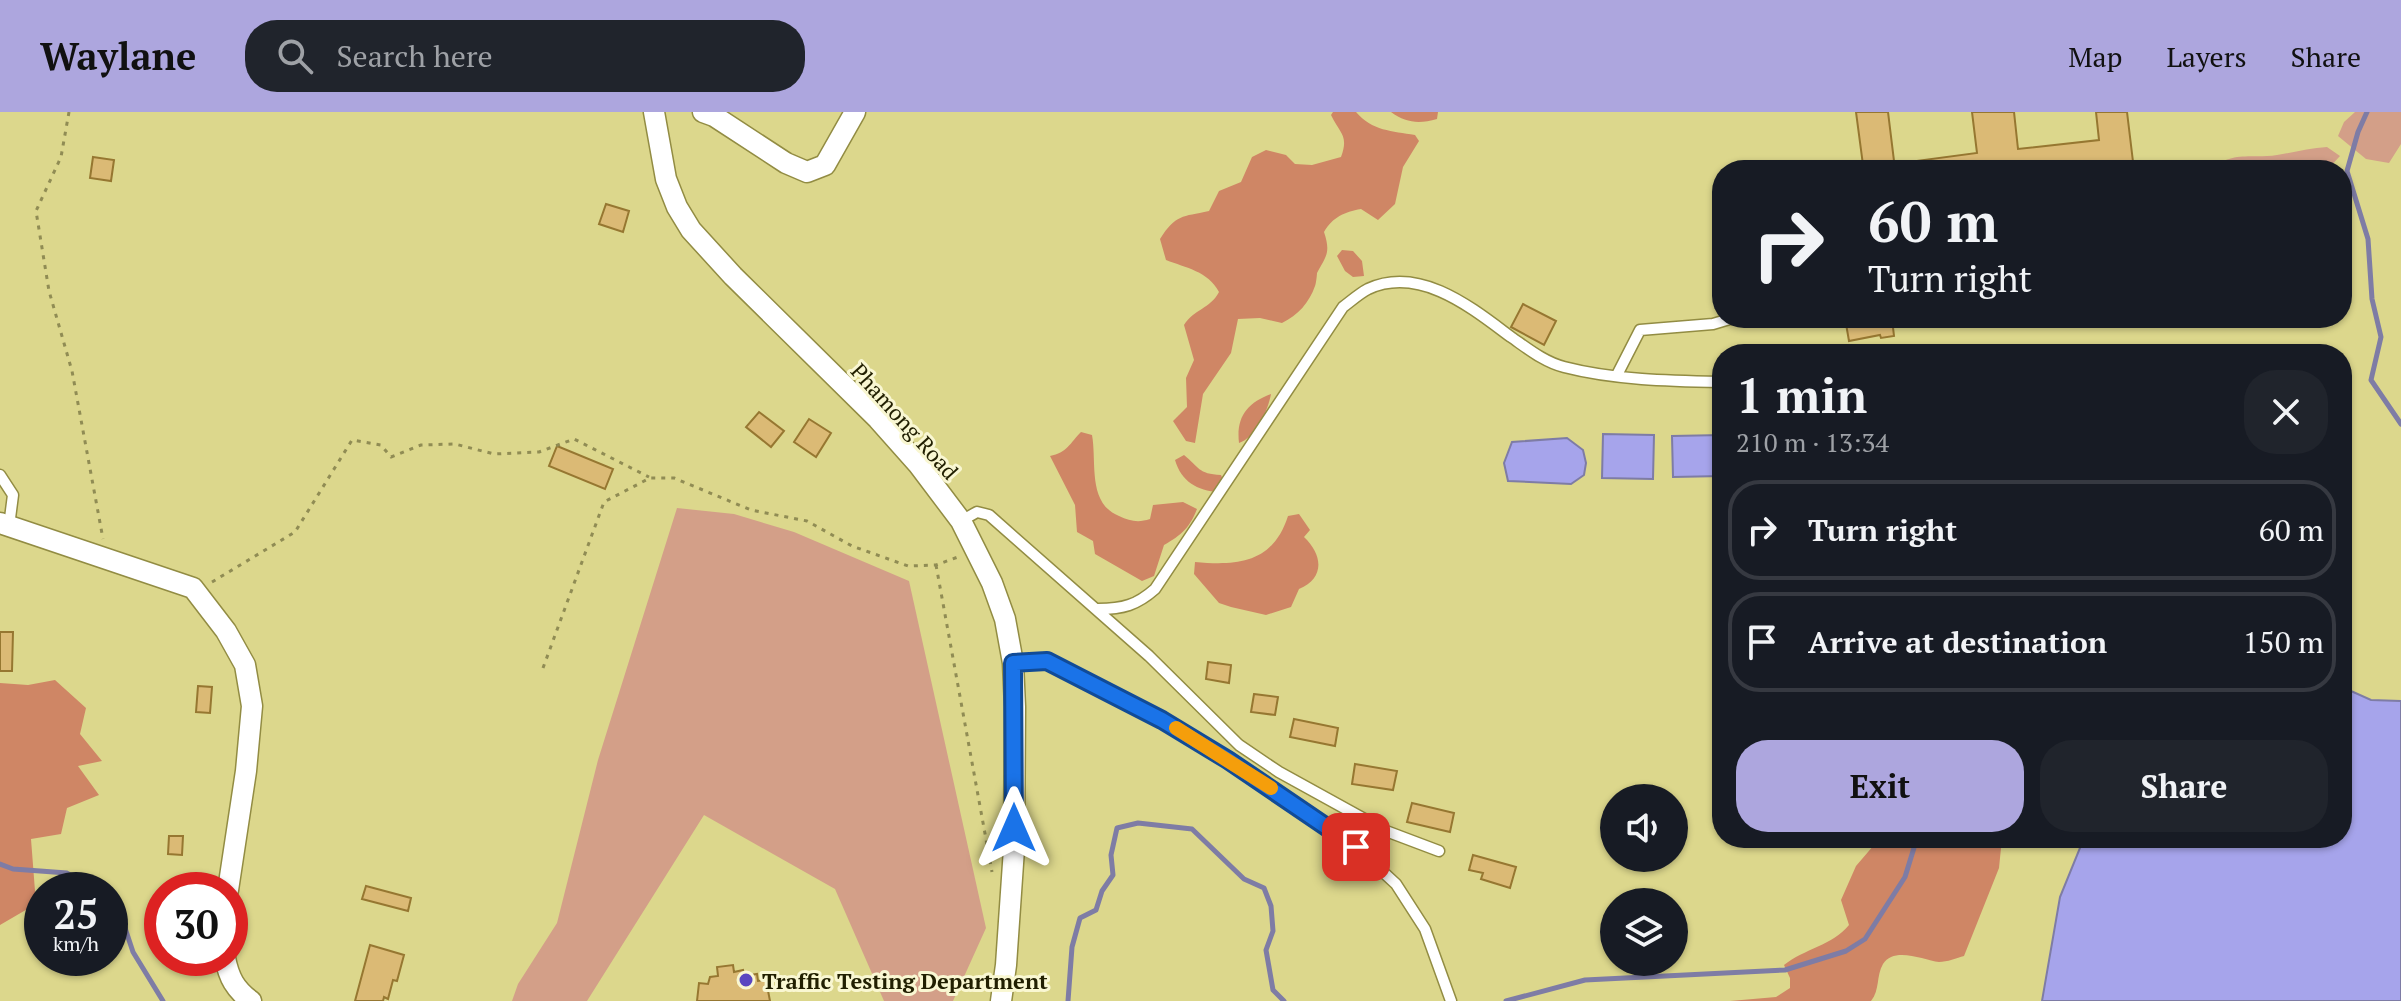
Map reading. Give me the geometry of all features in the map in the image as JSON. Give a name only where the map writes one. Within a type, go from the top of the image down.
[{"type":"street","name":"Phamong Road","points":[[654,112],[666,179],[677,207],[691,230],[733,276],[878,419],[918,464],[961,521],[977,550],[1005,619],[1013,663],[1015,707],[1014,849],[1001,1001]]},
{"type":"street","points":[[703,112],[786,163],[807,172],[825,165],[855,112]]},
{"type":"street","points":[[4,525],[193,588],[226,631],[245,665],[252,706],[231,872]]},
{"type":"street","points":[[229,976],[238,991],[251,1001]]},
{"type":"lane","points":[[1098,609],[1120,609],[1140,602],[1155,589],[1343,307],[1368,289],[1391,283],[1423,283],[1482,316],[1536,355],[1562,367],[1672,381],[1712,382]]},
{"type":"lane","points":[[1617,375],[1640,330],[1712,324]]},
{"type":"lane","points":[[0,475],[13,495],[4,525]]},
{"type":"lane","points":[[961,521],[977,512],[989,515],[1098,609],[1239,745],[1279,772],[1386,831],[1439,851]]},
{"type":"lane","points":[[1013,663],[1047,661],[1162,720],[1228,760],[1356,847],[1396,884],[1425,929],[1451,1001]]},
{"type":"path","points":[[69,112],[61,157],[36,211],[49,291],[72,371],[107,559]]},
{"type":"path","points":[[193,588],[214,581],[295,532],[352,440],[381,445],[391,457],[421,445],[455,444],[494,454],[539,452],[574,439],[650,478],[674,478],[751,510],[807,521],[852,546],[908,566],[936,565],[977,550]]},
{"type":"path","points":[[543,668],[604,502],[650,478]]},
{"type":"path","points":[[936,565],[993,874]]},
{"type":"shaded area","points":[[1333,112],[1356,112],[1376,127],[1415,135],[1419,141],[1403,167],[1395,204],[1378,220],[1361,209],[1331,222],[1324,232],[1326,254],[1313,292],[1293,316],[1282,323],[1260,318],[1238,319],[1231,353],[1203,394],[1195,443],[1186,441],[1173,421],[1187,407],[1186,378],[1194,360],[1184,325],[1219,292],[1203,275],[1166,260],[1160,239],[1180,218],[1209,211],[1219,191],[1241,182],[1252,157],[1266,150],[1286,155],[1295,164],[1312,165],[1341,157],[1344,139],[1331,115]]},
{"type":"shaded area","points":[[1391,112],[1438,112],[1437,119],[1418,122]]},
{"type":"shaded area","points":[[2355,112],[2401,112],[2401,144],[2389,163],[2366,159],[2338,136],[2344,122]]},
{"type":"shaded area","points":[[2327,147],[2340,156],[2336,160],[2227,160],[2277,155]]},
{"type":"shaded area","points":[[1342,250],[1353,251],[1362,261],[1364,276],[1353,277],[1345,271],[1337,256]]},
{"type":"shaded area","points":[[1271,394],[1260,423],[1250,436],[1239,443],[1241,418],[1255,402]]},
{"type":"shaded area","points":[[1081,432],[1092,435],[1095,481],[1102,502],[1109,510],[1123,518],[1138,521],[1150,519],[1153,505],[1183,502],[1197,509],[1185,530],[1164,545],[1154,576],[1142,581],[1095,554],[1093,541],[1077,532],[1075,505],[1050,456],[1064,450]]},
{"type":"shaded area","points":[[1184,455],[1203,471],[1221,475],[1224,482],[1219,492],[1197,487],[1181,474],[1175,460]]},
{"type":"shaded area","points":[[677,508],[734,514],[794,532],[909,581],[986,928],[953,1001],[884,1001],[835,889],[704,815],[587,1001],[512,1001],[518,984],[557,923],[598,760]]},
{"type":"shaded area","points":[[1299,514],[1310,530],[1304,537],[1315,551],[1318,566],[1313,579],[1299,589],[1291,607],[1266,615],[1219,603],[1194,574],[1195,562],[1239,562],[1263,552],[1273,544],[1288,516]]},
{"type":"shaded area","points":[[55,680],[86,708],[80,734],[102,761],[78,766],[99,795],[67,808],[61,834],[31,839],[34,872],[24,872],[24,911],[0,925],[0,683],[28,685]]},
{"type":"shaded area","points":[[1871,848],[2001,848],[1999,868],[1964,956],[1939,962],[1894,956],[1883,964],[1871,1001],[1730,1001],[1776,997],[1790,988],[1790,978],[1784,965],[1835,937],[1849,925],[1841,900],[1856,866]]},
{"type":"water","points":[[1603,434],[1654,435],[1653,479],[1602,478]]},
{"type":"water","points":[[1712,435],[1712,476],[1673,477],[1672,436]]},
{"type":"water","points":[[1567,438],[1583,450],[1586,463],[1584,475],[1571,484],[1508,481],[1504,463],[1512,442]]},
{"type":"water","points":[[2352,691],[2371,700],[2401,701],[2401,1001],[2042,1001],[2060,897],[2080,848],[2352,848]]},
{"type":"building","points":[[1856,112],[1888,112],[1894,160],[1862,160]]},
{"type":"building","points":[[1972,112],[2014,112],[2018,149],[2099,140],[2096,112],[2127,112],[2133,160],[1924,160],[1977,153]]},
{"type":"building","points":[[93,157],[114,160],[111,181],[90,178]]},
{"type":"building","points":[[606,204],[629,211],[623,232],[599,224]]},
{"type":"building","points":[[1523,304],[1556,321],[1544,345],[1511,327]]},
{"type":"building","points":[[1847,328],[1893,328],[1894,336],[1881,338],[1880,335],[1849,341]]},
{"type":"building","points":[[759,412],[784,431],[771,447],[746,427]]},
{"type":"building","points":[[809,419],[831,433],[816,457],[794,442]]},
{"type":"building","points":[[557,446],[613,469],[605,489],[549,466]]},
{"type":"building","points":[[0,632],[13,632],[12,671],[0,671]]},
{"type":"building","points":[[1208,662],[1231,665],[1229,683],[1206,679]]},
{"type":"building","points":[[198,686],[212,687],[210,713],[196,712]]},
{"type":"building","points":[[1254,694],[1278,697],[1275,715],[1251,712]]},
{"type":"building","points":[[1294,719],[1338,728],[1335,746],[1290,737]]},
{"type":"building","points":[[1355,764],[1397,771],[1393,790],[1352,784]]},
{"type":"building","points":[[1412,803],[1454,813],[1450,832],[1407,822]]},
{"type":"building","points":[[169,836],[183,836],[182,855],[168,854]]},
{"type":"building","points":[[1473,855],[1516,867],[1510,888],[1481,879],[1483,873],[1469,870]]},
{"type":"building","points":[[366,886],[411,898],[408,911],[362,899]]},
{"type":"building","points":[[370,945],[404,955],[388,999],[355,1001]]},
{"type":"building","points":[[733,965],[734,972],[743,970],[744,976],[757,974],[758,981],[766,980],[770,1001],[697,1001],[699,983],[708,984],[710,977],[718,976],[717,967]]},
{"type":"waterway","points":[[2350,160],[2367,112]]},
{"type":"waterway","points":[[2352,187],[2368,239],[2372,299],[2381,337],[2371,380],[2401,424]]},
{"type":"waterway","points":[[1068,1001],[1072,947],[1080,918],[1096,910],[1102,891],[1113,875],[1111,855],[1117,828],[1138,823],[1192,829],[1244,879],[1264,888],[1271,906],[1273,931],[1266,950],[1273,990],[1284,1001]]},
{"type":"waterway","points":[[1506,1001],[1585,980],[1785,970],[1846,951],[1865,939],[1905,877],[1914,848]]},
{"type":"waterway","points":[[0,864],[13,869],[54,872]]},
{"type":"waterway","points":[[128,937],[133,952],[163,1001]]},
{"type":"slow traffic","points":[[1176,728],[1271,788]]},
{"type":"place","name":"Traffic Testing Department","points":[[746,980]]},
{"type":"route","points":[[1014,828],[1013,663],[1047,661],[1162,720],[1228,760],[1356,847]]}]
